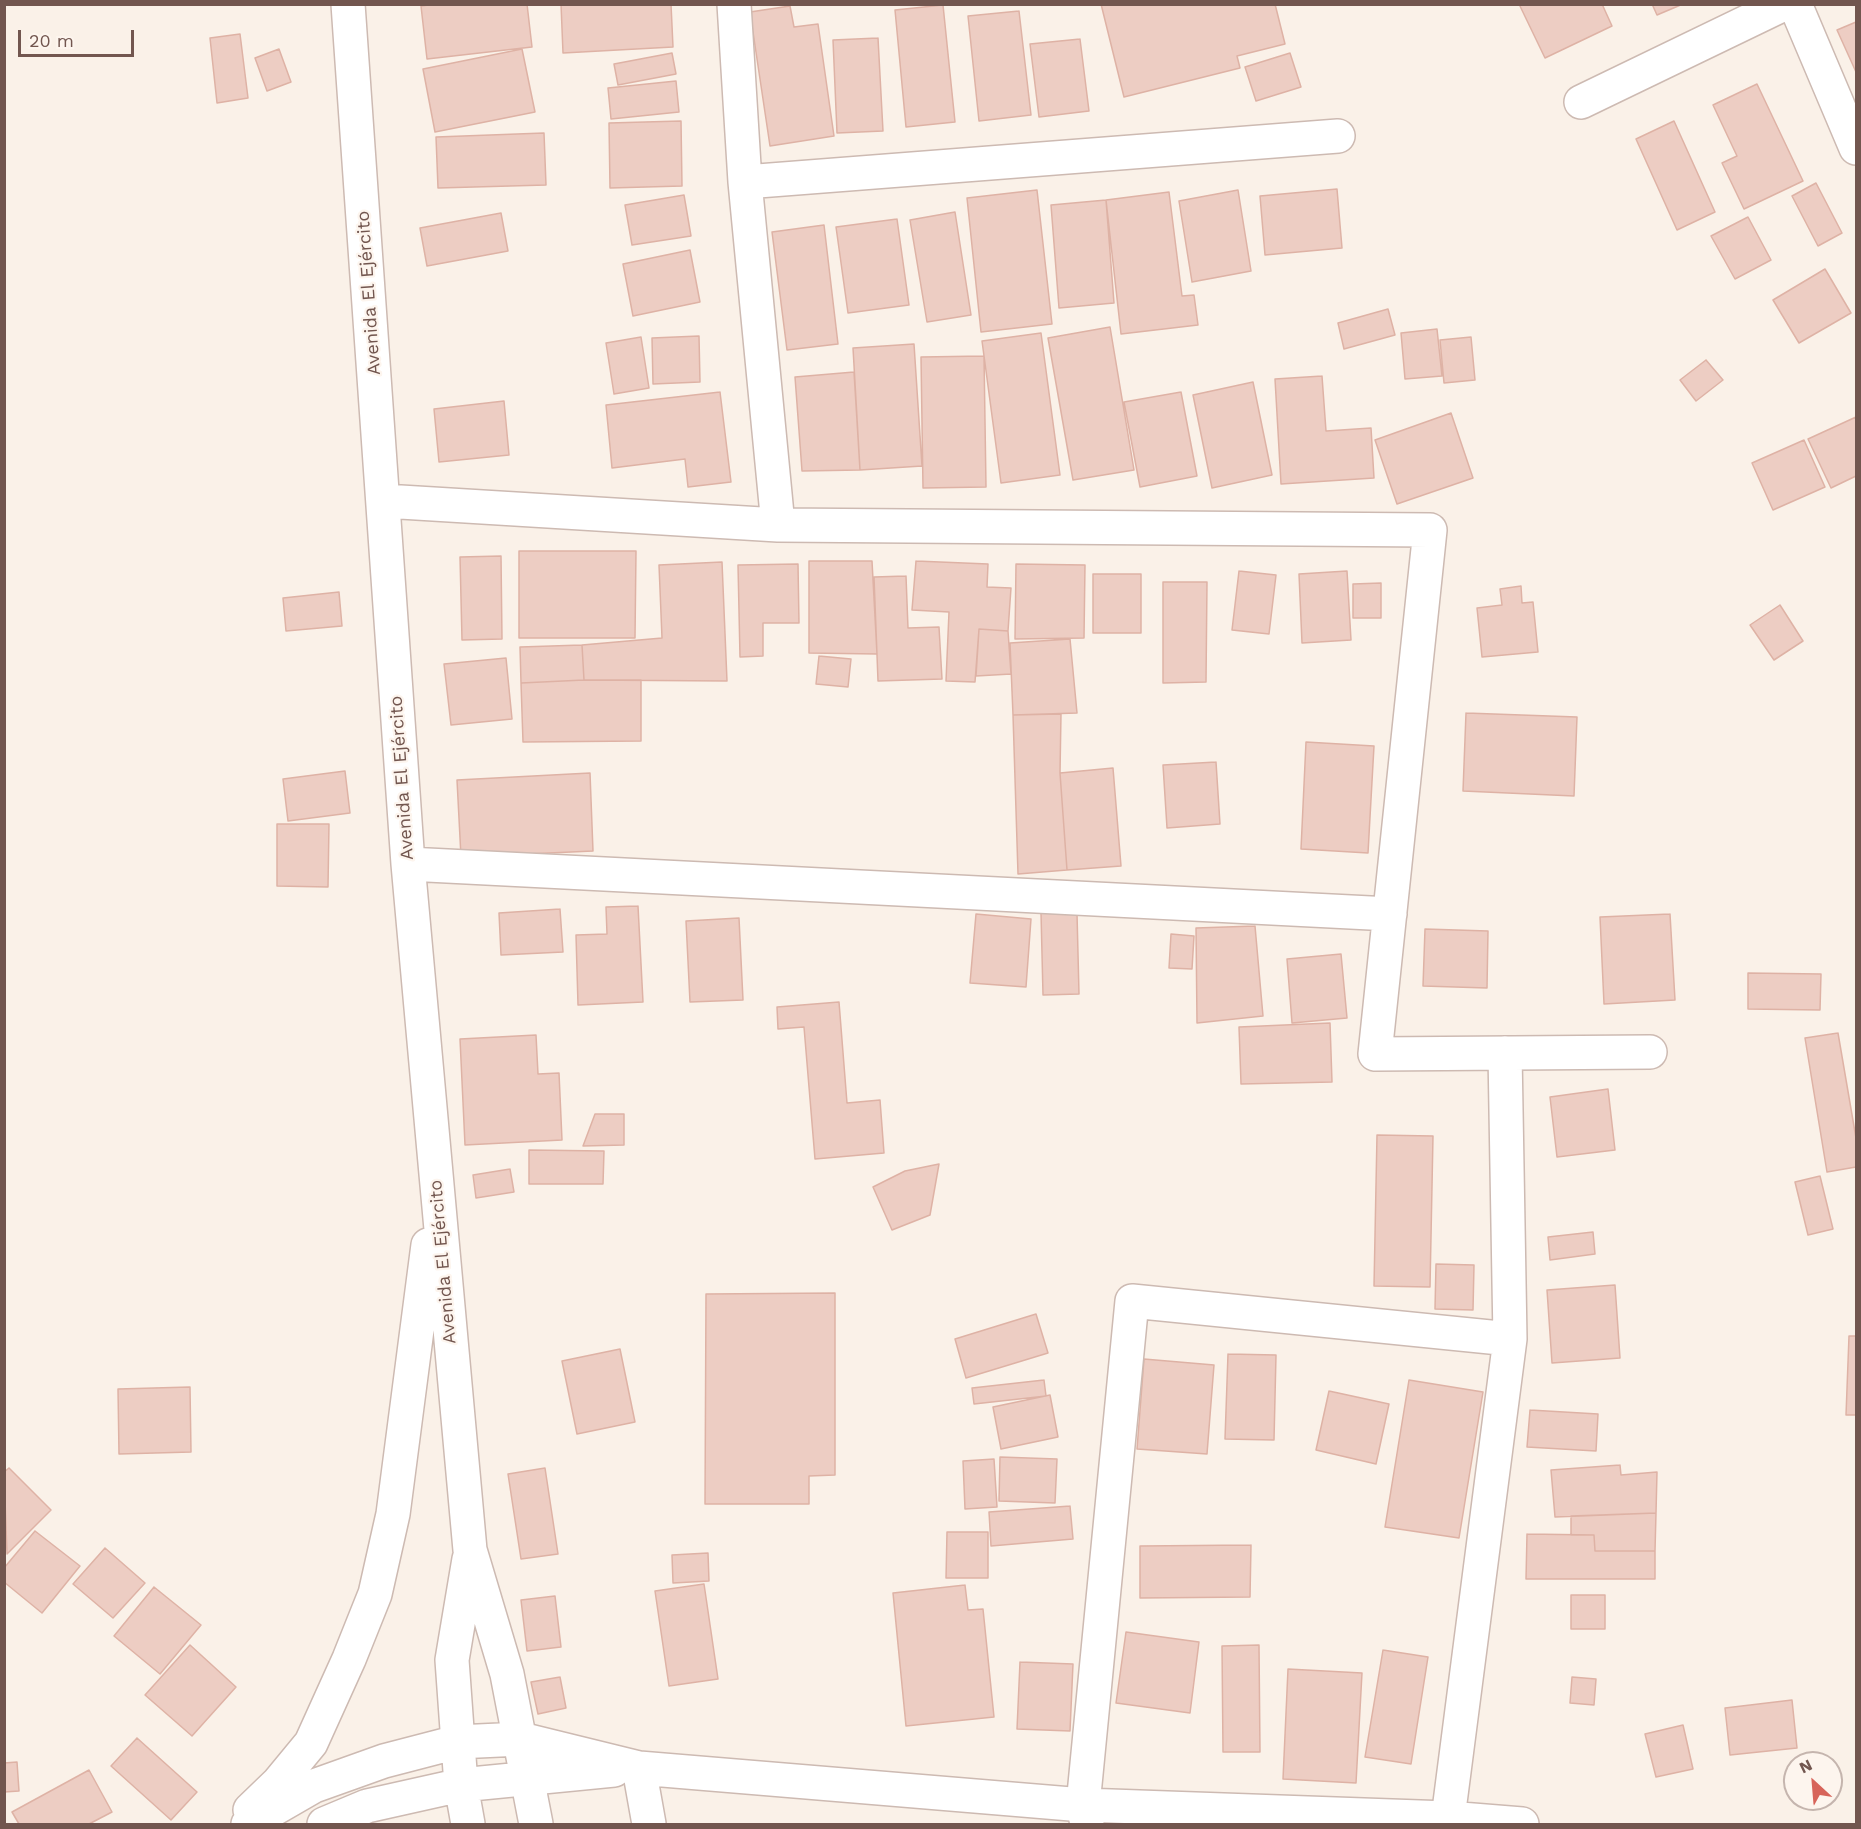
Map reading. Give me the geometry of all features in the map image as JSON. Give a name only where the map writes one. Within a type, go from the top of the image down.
[{"type":"street","name":"Avenida El Ejército","points":[[348,4],[408,864],[435,1187],[470,1550],[507,1674],[536,1824]]},
{"type":"street","points":[[734,4],[745,182],[778,525]]},
{"type":"street","points":[[1581,102],[1784,4]]},
{"type":"street","points":[[1795,4],[1857,148]]},
{"type":"street","points":[[745,182],[1338,136]]},
{"type":"street","points":[[384,501],[778,525],[1430,530],[1375,1054],[1650,1053]]},
{"type":"street","points":[[408,864],[1390,914]]},
{"type":"street","points":[[1448,1818],[1510,1339],[1505,1053]]},
{"type":"street","points":[[235,1824],[279,1783],[311,1743],[350,1659],[375,1594],[393,1514],[435,1187]]},
{"type":"street","points":[[1085,1815],[1132,1302],[1510,1339]]},
{"type":"street","name":"Avenida El Ejército","points":[[468,1824],[461,1785],[452,1660],[470,1550]]},
{"type":"street","points":[[248,1824],[314,1786],[384,1761],[457,1742],[521,1740],[639,1768],[1085,1815],[1448,1818],[1522,1824]]},
{"type":"street","points":[[324,1824],[367,1806],[461,1785],[639,1768]]},
{"type":"street","points":[[639,1768],[649,1824]]},
{"type":"building","points":[[527,4],[532,47],[427,59],[421,6]]},
{"type":"building","points":[[561,4],[671,4],[673,47],[563,53]]},
{"type":"building","points":[[1101,4],[1275,4],[1285,44],[1237,56],[1240,68],[1124,97]]},
{"type":"building","points":[[1519,4],[1602,4],[1612,26],[1545,58]]},
{"type":"building","points":[[1652,4],[1683,4],[1657,15]]},
{"type":"building","points":[[943,5],[955,122],[906,127],[895,10]]},
{"type":"building","points":[[790,6],[794,27],[818,24],[834,136],[770,146],[750,12]]},
{"type":"building","points":[[1019,11],[1031,115],[979,121],[968,16]]},
{"type":"building","points":[[1856,22],[1856,72],[1837,30]]},
{"type":"building","points":[[240,34],[248,98],[217,103],[210,38]]},
{"type":"building","points":[[878,38],[883,131],[837,133],[833,40]]},
{"type":"building","points":[[1080,39],[1089,111],[1039,117],[1030,44]]},
{"type":"building","points":[[279,49],[291,82],[267,91],[255,58]]},
{"type":"building","points":[[522,49],[535,112],[435,132],[423,69]]},
{"type":"building","points":[[672,53],[676,74],[618,85],[614,64]]},
{"type":"building","points":[[1290,53],[1301,87],[1256,101],[1245,67]]},
{"type":"building","points":[[676,81],[679,112],[611,119],[608,88]]},
{"type":"building","points":[[1757,84],[1803,181],[1744,209],[1722,163],[1737,156],[1713,105]]},
{"type":"building","points":[[681,121],[682,186],[610,188],[609,123]]},
{"type":"building","points":[[1674,121],[1715,212],[1677,230],[1636,139]]},
{"type":"building","points":[[544,133],[546,185],[438,188],[436,137]]},
{"type":"building","points":[[1816,183],[1842,233],[1818,246],[1792,196]]},
{"type":"building","points":[[1337,189],[1342,248],[1265,255],[1260,196]]},
{"type":"building","points":[[1037,190],[1052,324],[981,332],[967,198]]},
{"type":"building","points":[[1238,190],[1251,271],[1192,282],[1179,201]]},
{"type":"building","points":[[1169,192],[1182,296],[1194,295],[1198,325],[1121,334],[1106,200]]},
{"type":"building","points":[[684,195],[691,236],[632,245],[625,205]]},
{"type":"building","points":[[1106,200],[1114,303],[1059,308],[1051,205]]},
{"type":"building","points":[[955,212],[971,315],[927,322],[910,220]]},
{"type":"building","points":[[501,213],[508,251],[427,266],[420,228]]},
{"type":"building","points":[[1748,217],[1771,260],[1735,279],[1711,236]]},
{"type":"building","points":[[897,219],[909,305],[848,313],[836,227]]},
{"type":"building","points":[[824,225],[838,344],[787,350],[772,232]]},
{"type":"building","points":[[690,250],[700,302],[633,316],[623,264]]},
{"type":"building","points":[[1825,269],[1851,313],[1799,343],[1773,300]]},
{"type":"building","points":[[1388,309],[1395,335],[1344,349],[1338,323]]},
{"type":"building","points":[[1110,327],[1134,470],[1073,480],[1048,338]]},
{"type":"building","points":[[1437,329],[1442,376],[1405,379],[1401,333]]},
{"type":"building","points":[[1041,333],[1060,475],[1001,483],[982,341]]},
{"type":"building","points":[[699,336],[700,382],[653,384],[652,338]]},
{"type":"building","points":[[641,337],[649,388],[614,394],[606,343]]},
{"type":"building","points":[[1471,337],[1475,380],[1444,383],[1440,340]]},
{"type":"building","points":[[914,344],[922,466],[860,470],[853,348]]},
{"type":"building","points":[[984,356],[986,487],[923,488],[921,357]]},
{"type":"building","points":[[1706,360],[1723,380],[1696,401],[1680,380]]},
{"type":"building","points":[[854,372],[860,470],[802,471],[795,377]]},
{"type":"building","points":[[1322,376],[1326,431],[1371,428],[1374,478],[1281,484],[1275,379]]},
{"type":"building","points":[[1253,382],[1272,475],[1212,488],[1193,395]]},
{"type":"building","points":[[720,392],[731,482],[688,487],[685,459],[612,468],[606,405]]},
{"type":"building","points":[[1181,392],[1197,476],[1140,487],[1124,402]]},
{"type":"building","points":[[504,401],[509,455],[439,462],[434,409]]},
{"type":"building","points":[[1451,413],[1473,478],[1397,504],[1375,440]]},
{"type":"building","points":[[1856,417],[1856,476],[1831,488],[1808,439]]},
{"type":"building","points":[[1804,440],[1825,487],[1773,510],[1752,463]]},
{"type":"building","points":[[519,551],[636,551],[635,638],[519,638]]},
{"type":"building","points":[[501,556],[502,639],[462,640],[460,557]]},
{"type":"building","points":[[809,561],[872,561],[877,654],[809,653]]},
{"type":"building","points":[[916,561],[988,564],[987,587],[1011,588],[1008,631],[979,629],[975,682],[946,681],[949,612],[912,610]]},
{"type":"building","points":[[722,562],[727,681],[584,680],[582,645],[662,638],[659,565]]},
{"type":"building","points":[[798,564],[799,623],[763,623],[763,656],[740,657],[738,565]]},
{"type":"building","points":[[1016,564],[1085,565],[1084,638],[1015,639]]},
{"type":"building","points":[[1239,571],[1276,575],[1269,634],[1232,630]]},
{"type":"building","points":[[1347,571],[1351,640],[1302,643],[1299,574]]},
{"type":"building","points":[[1093,574],[1141,574],[1141,633],[1093,633]]},
{"type":"building","points":[[906,576],[908,628],[939,627],[942,679],[878,681],[874,577]]},
{"type":"building","points":[[1163,582],[1207,582],[1206,682],[1163,683]]},
{"type":"building","points":[[1381,583],[1381,618],[1353,618],[1353,584]]},
{"type":"building","points":[[1521,586],[1522,603],[1533,602],[1538,652],[1482,657],[1477,608],[1502,605],[1500,589]]},
{"type":"building","points":[[339,592],[342,626],[286,631],[283,598]]},
{"type":"building","points":[[1780,605],[1803,641],[1774,660],[1750,625]]},
{"type":"building","points":[[979,629],[1008,631],[1011,674],[976,676]]},
{"type":"building","points":[[1070,639],[1077,713],[1013,715],[1010,643]]},
{"type":"building","points":[[582,645],[584,680],[521,683],[520,647]]},
{"type":"building","points":[[819,656],[851,659],[848,687],[816,684]]},
{"type":"building","points":[[506,658],[512,719],[451,725],[444,664]]},
{"type":"building","points":[[641,680],[641,741],[523,742],[521,683]]},
{"type":"building","points":[[1466,713],[1577,717],[1574,796],[1463,791]]},
{"type":"building","points":[[1061,714],[1060,773],[1067,870],[1018,874],[1013,715]]},
{"type":"building","points":[[1306,742],[1374,746],[1368,853],[1301,849]]},
{"type":"building","points":[[1216,762],[1220,824],[1167,828],[1163,765]]},
{"type":"building","points":[[1113,768],[1121,866],[1067,870],[1060,773]]},
{"type":"building","points":[[345,771],[350,813],[288,821],[283,779]]},
{"type":"building","points":[[590,773],[593,851],[461,857],[457,780]]},
{"type":"building","points":[[277,824],[329,824],[328,887],[277,886]]},
{"type":"building","points":[[638,906],[643,1002],[578,1005],[576,935],[607,934],[606,907]]},
{"type":"building","points":[[560,909],[563,952],[501,955],[499,913]]},
{"type":"building","points":[[1041,913],[1077,913],[1079,994],[1043,995]]},
{"type":"building","points":[[976,914],[1031,919],[1026,987],[970,983]]},
{"type":"building","points":[[1670,914],[1675,1000],[1604,1004],[1600,917]]},
{"type":"building","points":[[739,918],[743,1000],[690,1002],[686,921]]},
{"type":"building","points":[[1255,926],[1263,1016],[1197,1023],[1196,928]]},
{"type":"building","points":[[1425,929],[1488,931],[1487,988],[1423,986]]},
{"type":"building","points":[[1171,934],[1194,936],[1192,969],[1169,968]]},
{"type":"building","points":[[1341,954],[1347,1018],[1292,1023],[1287,959]]},
{"type":"building","points":[[1748,973],[1821,974],[1820,1010],[1748,1009]]},
{"type":"building","points":[[839,1002],[847,1103],[880,1100],[884,1153],[815,1159],[804,1027],[778,1029],[777,1007]]},
{"type":"building","points":[[1330,1023],[1332,1082],[1241,1084],[1239,1027]]},
{"type":"building","points":[[1838,1033],[1856,1138],[1856,1167],[1827,1172],[1805,1038]]},
{"type":"building","points":[[536,1035],[538,1074],[559,1073],[562,1140],[465,1145],[460,1039]]},
{"type":"building","points":[[1608,1089],[1615,1150],[1557,1157],[1550,1097]]},
{"type":"building","points":[[595,1114],[624,1114],[624,1145],[583,1146]]},
{"type":"building","points":[[1377,1135],[1433,1136],[1430,1287],[1374,1286]]},
{"type":"building","points":[[529,1150],[604,1151],[603,1184],[529,1184]]},
{"type":"building","points":[[939,1164],[930,1215],[892,1230],[873,1187],[905,1171]]},
{"type":"building","points":[[510,1169],[514,1192],[476,1198],[473,1175]]},
{"type":"building","points":[[1820,1176],[1833,1229],[1808,1235],[1795,1182]]},
{"type":"building","points":[[1593,1232],[1595,1254],[1550,1260],[1548,1237]]},
{"type":"building","points":[[1436,1264],[1474,1265],[1473,1310],[1435,1309]]},
{"type":"building","points":[[1615,1285],[1620,1358],[1552,1363],[1547,1290]]},
{"type":"building","points":[[835,1293],[835,1475],[809,1476],[809,1504],[705,1504],[706,1294]]},
{"type":"building","points":[[1036,1314],[1048,1353],[966,1378],[955,1339]]},
{"type":"building","points":[[1849,1336],[1856,1336],[1856,1415],[1846,1415]]},
{"type":"building","points":[[620,1349],[635,1422],[577,1434],[562,1361]]},
{"type":"building","points":[[1228,1354],[1276,1355],[1274,1440],[1225,1439]]},
{"type":"building","points":[[1144,1359],[1214,1365],[1207,1454],[1137,1449]]},
{"type":"building","points":[[1044,1380],[1046,1396],[974,1404],[972,1388]]},
{"type":"building","points":[[1409,1380],[1483,1392],[1459,1538],[1385,1527]]},
{"type":"building","points":[[190,1387],[191,1452],[119,1454],[118,1389]]},
{"type":"building","points":[[1329,1391],[1389,1404],[1376,1464],[1316,1450]]},
{"type":"building","points":[[1050,1395],[1058,1437],[1001,1449],[993,1407]]},
{"type":"building","points":[[1530,1410],[1598,1414],[1596,1451],[1527,1447]]},
{"type":"building","points":[[1000,1457],[1057,1459],[1055,1503],[999,1501]]},
{"type":"building","points":[[994,1459],[997,1507],[965,1509],[963,1461]]},
{"type":"building","points":[[1620,1465],[1621,1475],[1657,1472],[1656,1513],[1555,1517],[1551,1470]]},
{"type":"building","points":[[9,1468],[51,1510],[7,1554],[4,1472]]},
{"type":"building","points":[[545,1468],[558,1554],[521,1559],[508,1474]]},
{"type":"building","points":[[1070,1506],[1073,1539],[991,1546],[989,1512]]},
{"type":"building","points":[[1656,1513],[1655,1551],[1595,1551],[1594,1535],[1571,1535],[1571,1516]]},
{"type":"building","points":[[35,1531],[80,1566],[42,1613],[4,1582],[4,1568]]},
{"type":"building","points":[[947,1532],[988,1532],[988,1578],[946,1578]]},
{"type":"building","points":[[1527,1534],[1594,1535],[1595,1551],[1655,1551],[1655,1579],[1526,1579]]},
{"type":"building","points":[[1251,1545],[1250,1597],[1140,1598],[1140,1546]]},
{"type":"building","points":[[105,1548],[145,1583],[113,1618],[73,1584]]},
{"type":"building","points":[[708,1553],[709,1581],[673,1583],[672,1555]]},
{"type":"building","points":[[704,1584],[718,1679],[669,1686],[655,1591]]},
{"type":"building","points":[[965,1585],[968,1610],[983,1609],[994,1717],[906,1726],[893,1593]]},
{"type":"building","points":[[154,1587],[201,1625],[160,1674],[114,1636]]},
{"type":"building","points":[[1571,1595],[1605,1595],[1605,1629],[1571,1629]]},
{"type":"building","points":[[555,1596],[561,1647],[527,1651],[521,1600]]},
{"type":"building","points":[[1126,1632],[1199,1642],[1190,1713],[1116,1703]]},
{"type":"building","points":[[190,1645],[236,1687],[192,1736],[145,1695]]},
{"type":"building","points":[[1259,1645],[1260,1752],[1223,1752],[1222,1646]]},
{"type":"building","points":[[1383,1650],[1428,1657],[1411,1764],[1365,1757]]},
{"type":"building","points":[[1020,1662],[1073,1664],[1070,1731],[1017,1729]]},
{"type":"building","points":[[1288,1669],[1362,1673],[1356,1783],[1283,1779]]},
{"type":"building","points":[[560,1677],[566,1708],[538,1714],[531,1682]]},
{"type":"building","points":[[1572,1677],[1596,1679],[1594,1705],[1570,1703]]},
{"type":"building","points":[[1792,1700],[1797,1748],[1730,1755],[1725,1708]]},
{"type":"building","points":[[1683,1725],[1693,1769],[1656,1777],[1645,1734]]},
{"type":"building","points":[[137,1738],[197,1792],[171,1820],[111,1766]]},
{"type":"building","points":[[17,1762],[19,1791],[4,1792],[4,1763]]},
{"type":"building","points":[[89,1770],[112,1812],[89,1824],[19,1824],[12,1812]]}]
